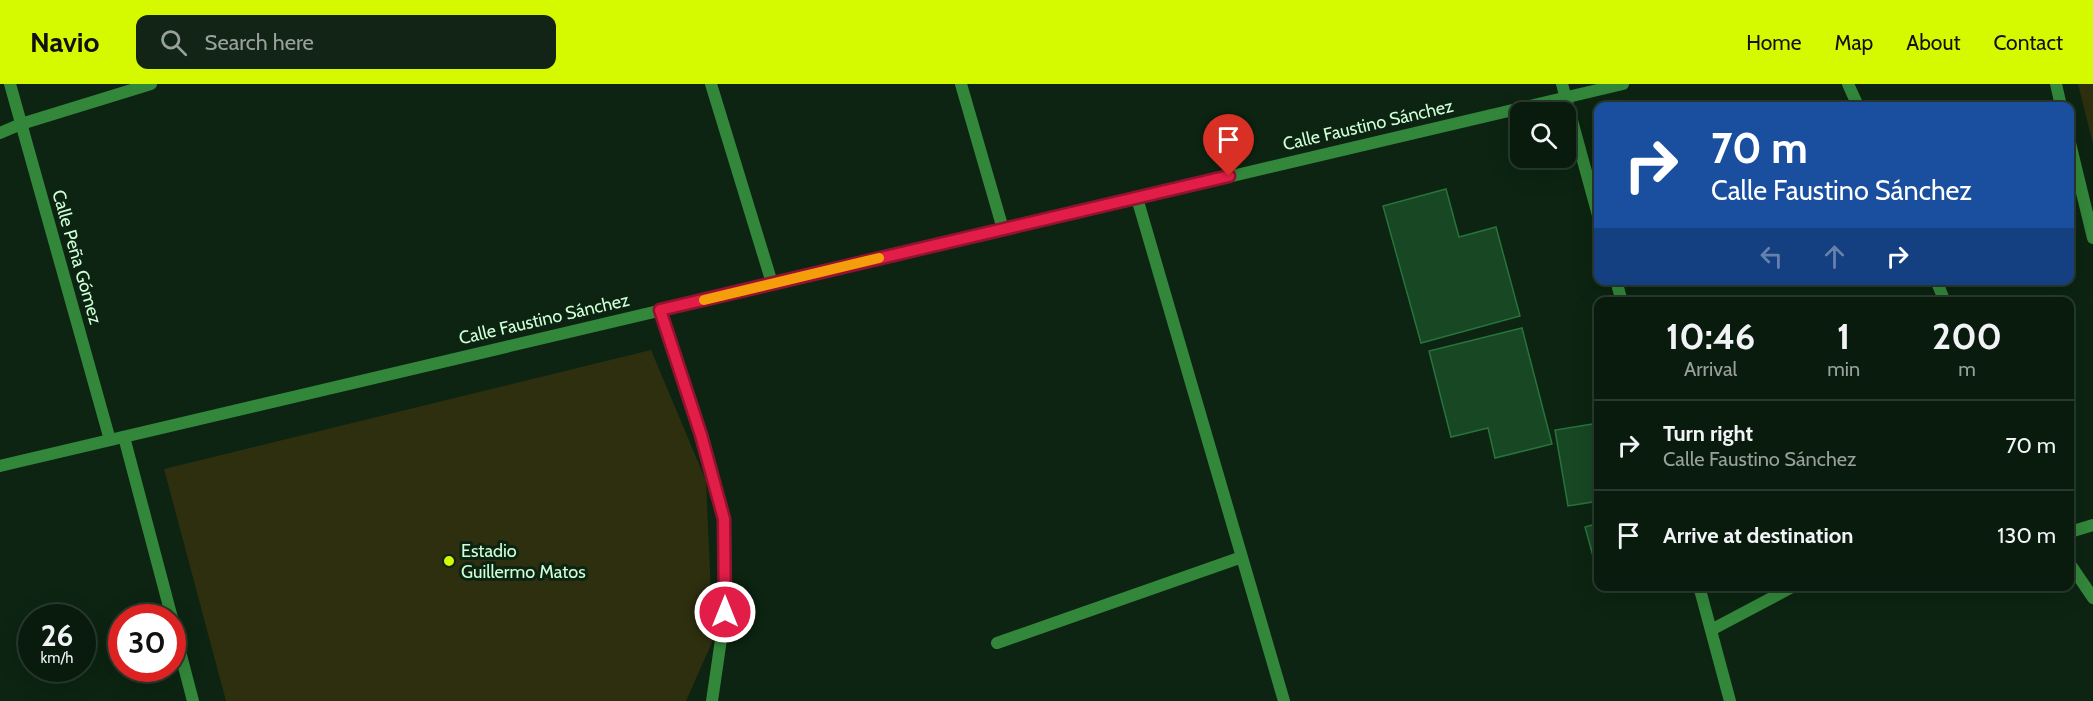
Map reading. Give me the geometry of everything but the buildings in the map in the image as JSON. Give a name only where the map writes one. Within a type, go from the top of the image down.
[{"type":"street","name":"Calle Peña Gómez","points":[[10,84],[110,440]]},
{"type":"street","points":[[0,133],[21,124],[151,84]]},
{"type":"street","points":[[711,84],[772,284]]},
{"type":"street","points":[[961,84],[1003,229]]},
{"type":"street","points":[[1562,84],[1594,201]]},
{"type":"street","name":"Calle Faustino Sánchez","points":[[0,466],[1623,84]]},
{"type":"street","points":[[1848,84],[1856,102]]},
{"type":"street","points":[[2056,84],[2060,102]]},
{"type":"street","points":[[2074,160],[2093,238]]},
{"type":"street","points":[[1137,198],[1284,701]]},
{"type":"street","points":[[660,310],[701,435],[724,519],[725,612],[712,701]]},
{"type":"street","points":[[124,437],[168,604]]},
{"type":"street","points":[[2074,531],[2093,525]]},
{"type":"street","points":[[997,643],[1242,557]]},
{"type":"street","points":[[2074,570],[2093,598]]},
{"type":"street","points":[[1700,591],[1730,701]]},
{"type":"street","points":[[1711,630],[1785,591]]},
{"type":"street","points":[[186,672],[194,701]]},
{"type":"shaded area","points":[[2078,84],[2093,84],[2093,144]]},
{"type":"shaded area","name":"Estadio Guillermo Matos","points":[[651,350],[706,481],[713,640],[686,701],[226,701],[164,469]]},
{"type":"slow traffic","points":[[704,300],[879,258]]},
{"type":"place","name":"Estadio Guillermo Matos","points":[[449,561]]},
{"type":"route","points":[[725,612],[724,519],[701,435],[660,310],[1229,176]]}]
